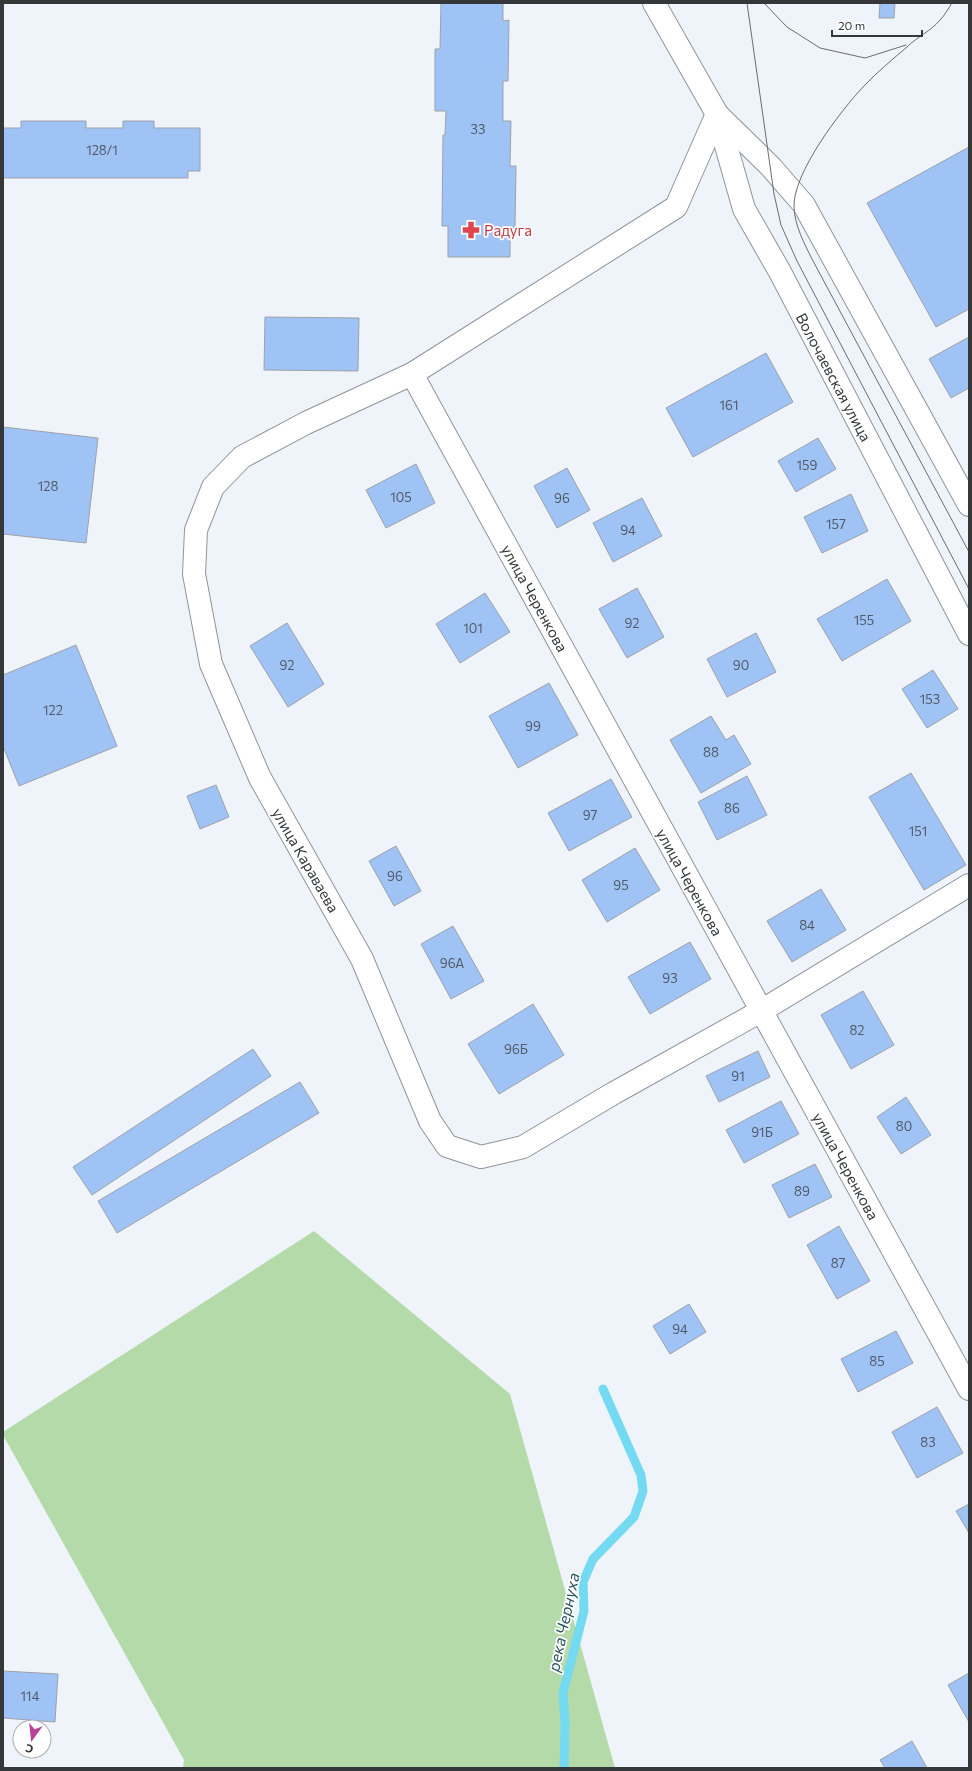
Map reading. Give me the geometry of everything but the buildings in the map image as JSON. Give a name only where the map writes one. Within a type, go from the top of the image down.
[{"type":"street","name":"Волочаевская улица","points":[[654,3],[716,114],[744,209],[780,272],[969,634]]},
{"type":"street","name":"Волочаевская улица","points":[[716,114],[771,167],[804,205],[969,505]]},
{"type":"street","name":"улица Караваева","points":[[716,114],[676,207],[412,374],[306,423],[242,457],[213,487],[196,530],[194,574],[211,664],[260,778],[362,959],[430,1121],[448,1146],[481,1157],[523,1147],[614,1093],[761,1011]]},
{"type":"street","name":"улица Черенкова","points":[[412,374],[969,1389]]},
{"type":"street","points":[[761,1011],[969,885]]},
{"type":"green space","points":[[314,1231],[510,1394],[615,1768],[183,1768],[184,1760],[3,1435],[3,1432]]},
{"type":"waterway","name":"река Чернуха","points":[[564,1768],[565,1723],[563,1693],[584,1611],[583,1582],[593,1559],[634,1517],[643,1491],[641,1475],[603,1389]]},
{"type":"tram line","points":[[747,3],[774,194],[781,225],[797,261],[969,589]]},
{"type":"tram line","points":[[764,3],[787,27],[820,48],[865,58],[906,45]]},
{"type":"tram line","points":[[952,3],[936,24],[911,43],[880,71],[864,86],[843,110],[809,161],[795,194],[794,208],[798,228],[812,259],[969,552]]},
{"type":"place","name":"Радуга","points":[[471,230]]}]
